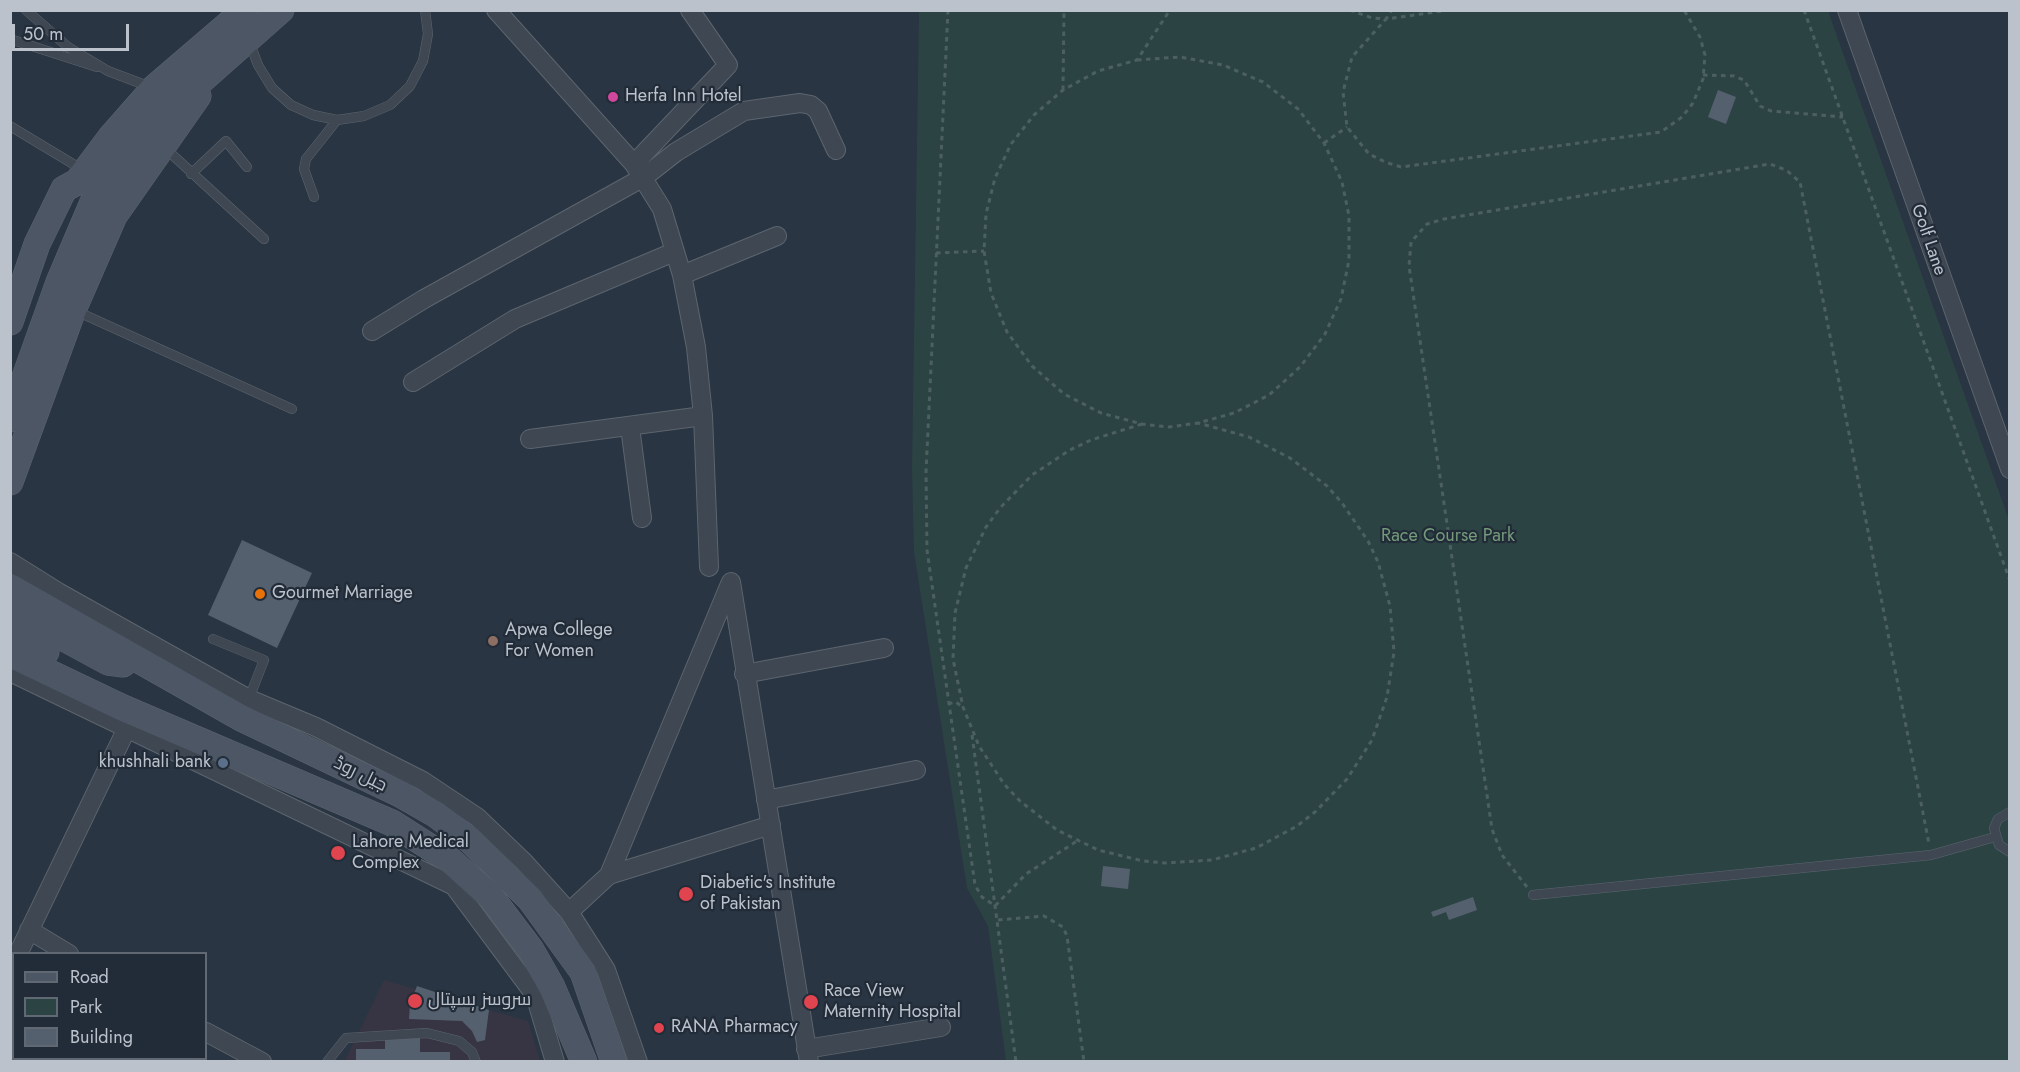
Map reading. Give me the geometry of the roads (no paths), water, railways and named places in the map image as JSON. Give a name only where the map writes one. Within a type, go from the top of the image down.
[{"type":"main road","points":[[10,322],[37,244],[64,189],[80,176],[154,88],[245,10]]},
{"type":"main road","points":[[10,419],[59,282],[93,202],[158,119],[280,10]]},
{"type":"main road","points":[[10,482],[73,309],[114,216],[226,57]]},
{"type":"main road","points":[[10,378],[40,283],[76,197],[80,176]]},
{"type":"main road","name":"جیل روڈ","points":[[10,587],[157,669],[245,708],[435,814],[495,863],[549,923],[583,972],[614,1062]]},
{"type":"main road","points":[[10,609],[108,662],[157,669]]},
{"type":"main road","points":[[10,634],[47,653],[71,683]]},
{"type":"main road","name":"جیل روڈ","points":[[10,654],[121,707],[392,823],[450,860],[491,897],[531,950],[552,987],[584,1062]]},
{"type":"street","points":[[496,10],[639,171],[662,209],[682,275],[696,347],[703,416],[709,567]]},
{"type":"street","points":[[639,171],[728,65],[690,10]]},
{"type":"street","name":"Golf Lane","points":[[1847,10],[2010,469]]},
{"type":"street","points":[[372,332],[639,171],[676,152],[744,111],[800,103],[811,105],[818,111],[836,150]]},
{"type":"street","points":[[682,275],[777,236]]},
{"type":"street","points":[[413,382],[514,319],[674,252]]},
{"type":"street","points":[[530,439],[703,416]]},
{"type":"street","points":[[630,427],[642,518]]},
{"type":"street","points":[[10,562],[245,708],[316,727],[423,781],[477,818],[524,862],[569,912],[606,970],[638,1062]]},
{"type":"street","points":[[569,912],[609,875],[731,582],[807,1055],[941,1027]]},
{"type":"street","points":[[744,674],[884,648]]},
{"type":"street","points":[[10,672],[454,886],[535,995],[555,1062]]},
{"type":"street","points":[[19,952],[127,728]]},
{"type":"street","points":[[766,800],[916,770]]},
{"type":"street","points":[[609,875],[771,825]]},
{"type":"street","points":[[29,930],[66,952]]},
{"type":"street","points":[[207,1033],[262,1062]]},
{"type":"lane","points":[[26,10],[68,46],[108,71]]},
{"type":"lane","points":[[248,38],[258,65],[278,94],[291,105],[313,115],[337,120],[364,116],[390,105],[410,86],[423,61],[428,34],[425,10]]},
{"type":"lane","points":[[10,39],[48,54],[108,71],[154,88]]},
{"type":"lane","points":[[314,197],[304,169],[306,159],[337,120]]},
{"type":"lane","points":[[10,126],[80,176]]},
{"type":"lane","points":[[191,174],[226,141],[247,167]]},
{"type":"lane","points":[[163,146],[264,239]]},
{"type":"lane","points":[[73,309],[292,409]]},
{"type":"lane","points":[[213,639],[264,660],[245,708]]},
{"type":"lane","points":[[2010,812],[1998,819],[1994,828],[1999,845],[2010,852]]},
{"type":"lane","points":[[1533,895],[1931,855],[1995,837]]},
{"type":"lane","points":[[327,1062],[346,1038],[427,1033],[459,1041],[472,1052],[476,1062]]},
{"type":"place","name":"Herfa Inn Hotel","points":[[613,97]]},
{"type":"place","name":"Gourmet Marriage","points":[[260,594]]},
{"type":"place","name":"Apwa College For Women","points":[[493,641]]},
{"type":"place","name":"khushhali bank","points":[[223,763]]},
{"type":"place","name":"Lahore Medical Complex","points":[[338,853]]},
{"type":"place","name":"Diabetic's Institute of Pakistan","points":[[686,894]]},
{"type":"place","name":"سروسز ہسپتال","points":[[415,1001]]},
{"type":"place","name":"Race View Maternity Hospital","points":[[811,1002]]},
{"type":"place","name":"RANA Pharmacy","points":[[659,1028]]},
{"type":"park label","name":"Race Course Park","points":[[1448,537]]}]
